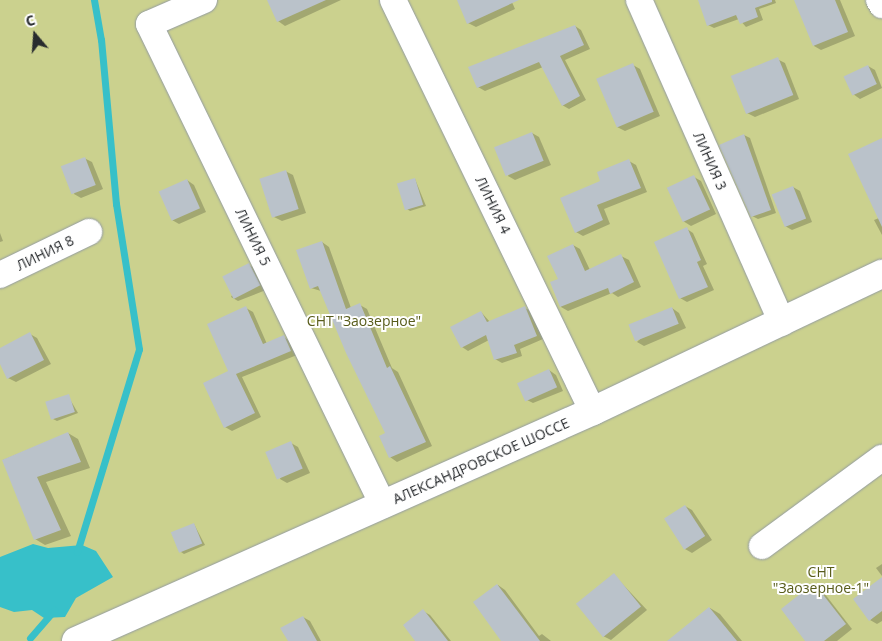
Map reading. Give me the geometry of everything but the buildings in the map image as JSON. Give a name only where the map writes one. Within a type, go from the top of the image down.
[{"type":"street","name":"ЛИНИЯ 5","points":[[204,0],[149,24],[383,505]]},
{"type":"street","name":"ЛИНИЯ 4","points":[[393,0],[593,411]]},
{"type":"street","name":"ЛИНИЯ 3","points":[[638,0],[782,323]]},
{"type":"street","points":[[880,0],[882,5]]},
{"type":"street","name":"ЛИНИЯ 8","points":[[0,275],[89,232]]},
{"type":"street","name":"АЛЕКСАНДРОВСКОЕ ШОССЕ","points":[[76,641],[593,411],[882,274]]},
{"type":"street","points":[[762,546],[882,458]]},
{"type":"green space","name":"СНТ \"Заозерное\"","points":[[0,0],[882,0],[882,641],[0,641]]},
{"type":"water","points":[[33,544],[48,548],[82,545],[96,551],[113,577],[76,598],[65,617],[44,618],[32,610],[14,612],[0,607],[0,557]]},
{"type":"waterway","points":[[77,552],[139,349],[116,204],[101,40],[94,0]]},
{"type":"waterway","points":[[30,638],[54,610]]},
{"type":"park label","name":"СНТ \"Заозерное-1\"","points":[[821,580]]}]
